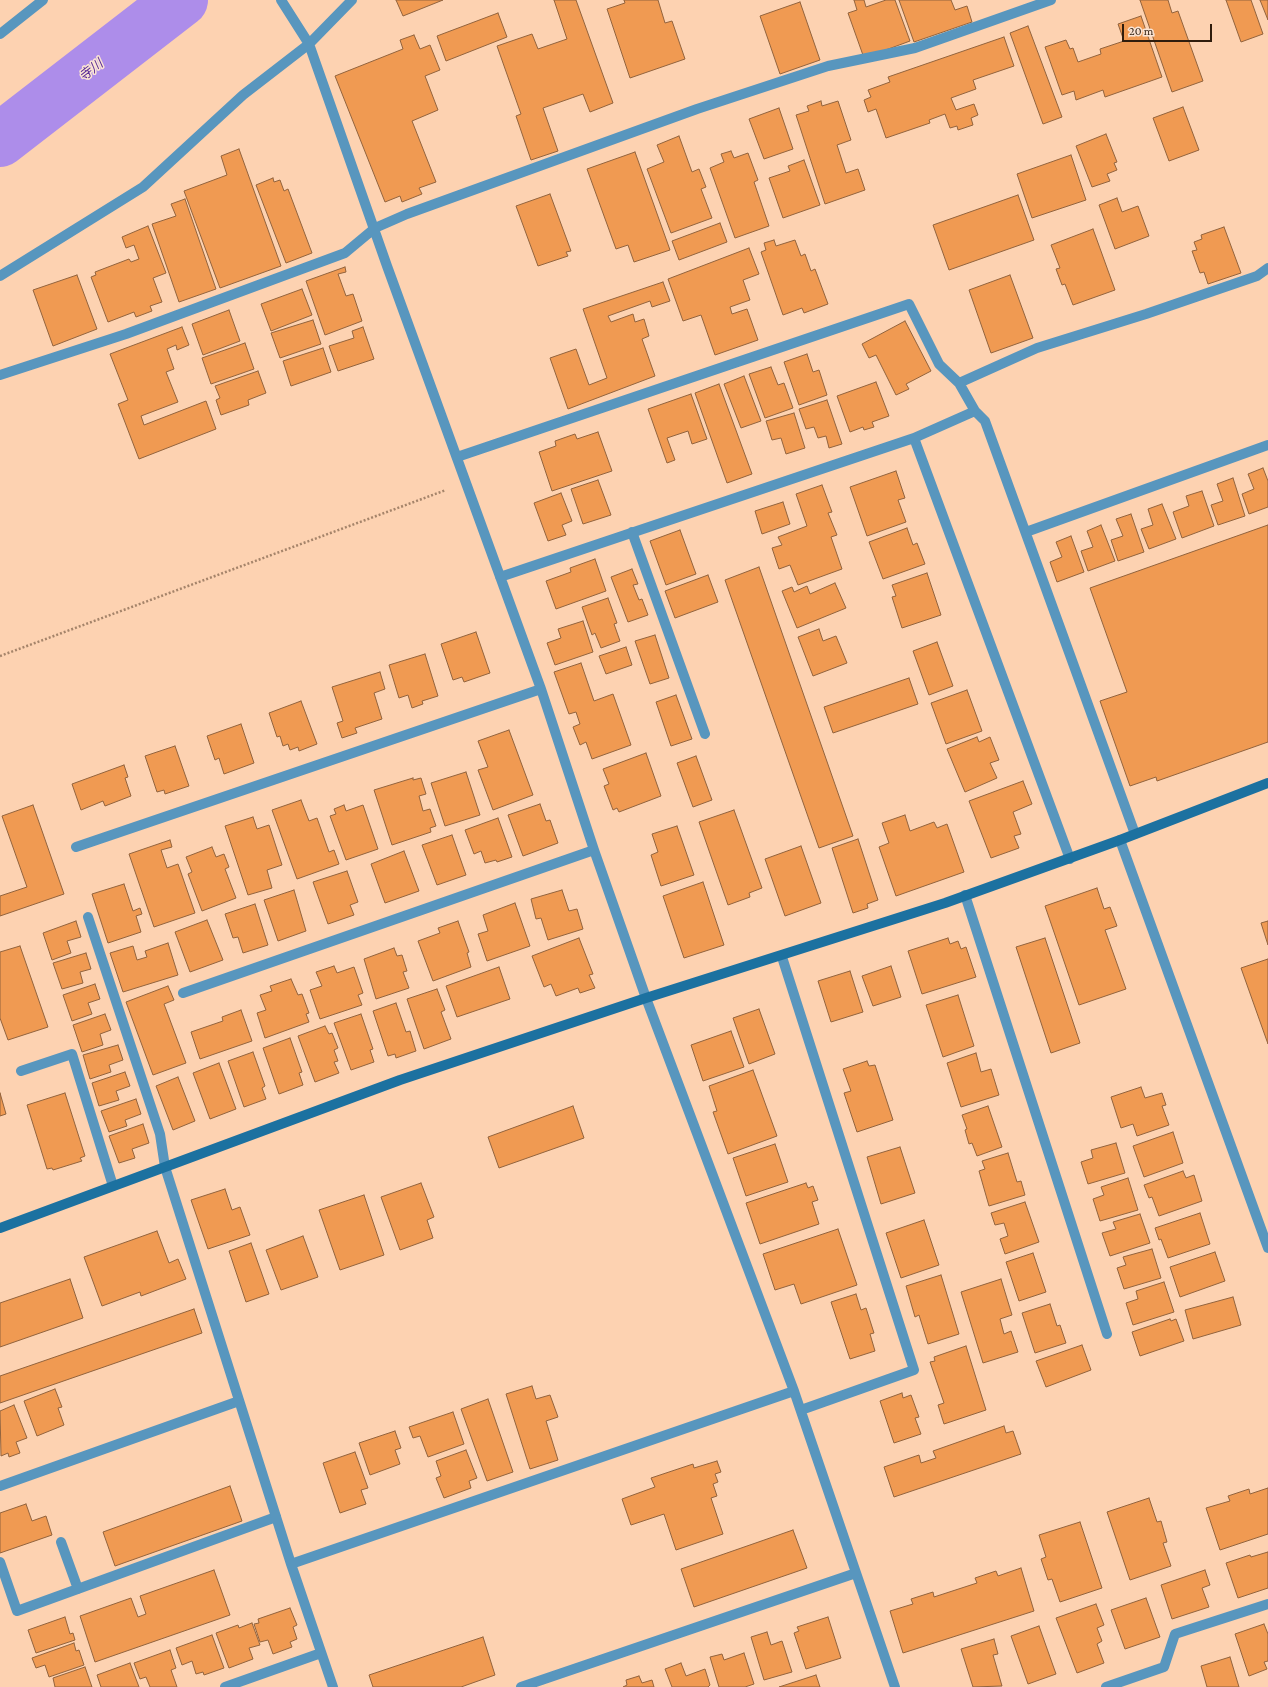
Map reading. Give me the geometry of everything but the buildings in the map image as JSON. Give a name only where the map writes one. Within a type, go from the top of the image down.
[{"type":"street","points":[[0,34],[43,0]]},
{"type":"street","points":[[281,0],[309,44],[541,689],[594,850],[646,998],[801,1410],[895,1687]]},
{"type":"street","points":[[0,276],[143,187],[243,95],[309,44],[352,0]]},
{"type":"street","points":[[0,375],[126,334],[345,253],[375,228],[407,214],[697,109],[828,66],[915,48],[1051,0]]},
{"type":"street","points":[[959,383],[1037,348],[1146,314],[1257,276],[1268,268]]},
{"type":"street","points":[[457,457],[909,304],[939,364],[959,383],[975,410],[985,421],[1135,834]]},
{"type":"street","points":[[500,577],[914,438],[975,410]]},
{"type":"street","points":[[914,438],[1070,859]]},
{"type":"street","points":[[1026,532],[1268,445]]},
{"type":"street","points":[[632,532],[705,734]]},
{"type":"street","points":[[76,847],[541,689]]},
{"type":"street","points":[[0,1228],[400,1080],[646,998],[782,957],[965,895],[1070,859],[1268,783]]},
{"type":"street","points":[[1120,840],[1268,1248]]},
{"type":"street","points":[[182,993],[594,850]]},
{"type":"street","points":[[965,895],[1107,1334]]},
{"type":"street","points":[[88,917],[160,1134],[165,1167],[239,1401],[291,1564],[333,1687]]},
{"type":"street","points":[[782,957],[914,1370],[801,1410]]},
{"type":"street","points":[[21,1071],[72,1054],[113,1186]]},
{"type":"street","points":[[291,1564],[794,1391]]},
{"type":"street","points":[[0,1486],[239,1401]]},
{"type":"street","points":[[0,1562],[17,1611],[276,1517]]},
{"type":"street","points":[[61,1542],[78,1589]]},
{"type":"street","points":[[521,1687],[856,1573]]},
{"type":"street","points":[[1106,1687],[1164,1667],[1175,1634],[1268,1604]]},
{"type":"street","points":[[224,1687],[321,1653]]},
{"type":"path","points":[[0,656],[466,483]]},
{"type":"waterway","name":"寺川","points":[[0,140],[181,0]]}]
